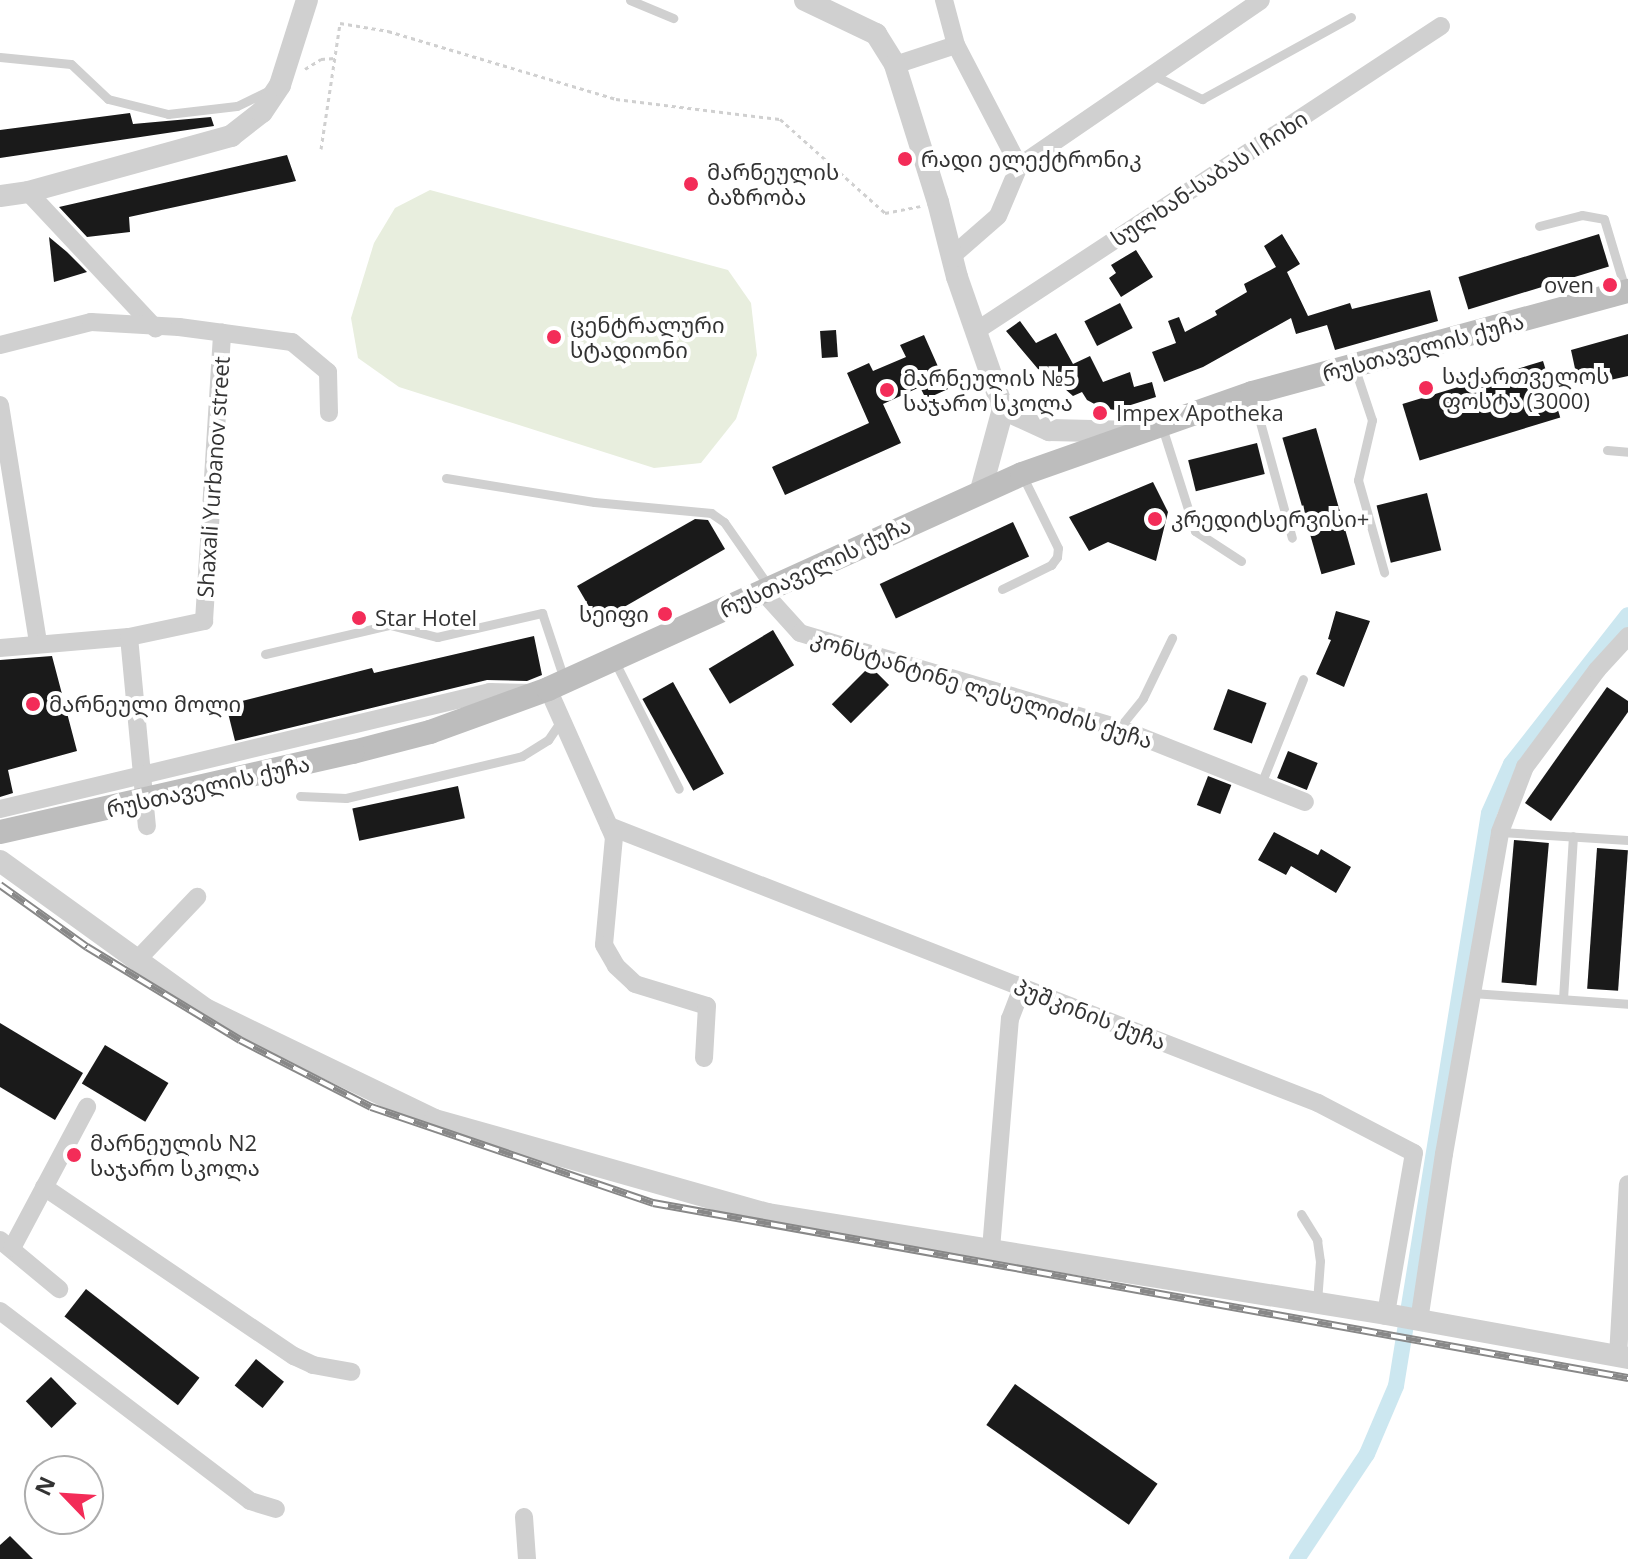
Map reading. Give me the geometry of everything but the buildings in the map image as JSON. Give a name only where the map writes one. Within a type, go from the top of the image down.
[{"type":"main road","name":"რუსთაველის ქუჩა","points":[[0,832],[430,732],[550,688],[1022,474],[1252,393],[1627,292]]},
{"type":"street","points":[[0,196],[28,192],[231,136],[262,112],[280,85],[307,0]]},
{"type":"street","points":[[805,0],[876,34],[895,65],[938,202],[951,257],[1003,409],[981,490]]},
{"type":"street","points":[[944,0],[956,45],[1019,166]]},
{"type":"street","points":[[951,257],[998,216],[1019,166],[1261,0]]},
{"type":"street","name":"სულხან-საბას I ჩიხი","points":[[976,331],[1441,26]]},
{"type":"street","points":[[895,65],[956,45]]},
{"type":"street","points":[[28,192],[156,329]]},
{"type":"street","points":[[0,345],[91,322],[156,329],[179,327],[292,342],[328,372],[329,413]]},
{"type":"street","name":"Shaxali Yurbanov street","points":[[129,637],[204,621],[222,333]]},
{"type":"street","points":[[0,405],[38,643]]},
{"type":"street","points":[[1003,409],[1049,430],[1137,432]]},
{"type":"street","name":"კონსტანტინე ლესელიძის ქუჩა","points":[[767,590],[800,633],[1119,728],[1305,802]]},
{"type":"street","points":[[1419,1321],[1500,832],[1525,767],[1597,670],[1619,659],[1628,636]]},
{"type":"street","points":[[0,648],[129,637],[147,826]]},
{"type":"street","points":[[0,809],[490,692],[550,688],[614,837],[604,945],[616,966],[635,984],[707,1006],[704,1058]]},
{"type":"street","name":"პუშკინის ქუჩა","points":[[609,826],[1318,1103],[1414,1153],[1386,1314]]},
{"type":"street","points":[[0,861],[205,1009],[435,1120],[768,1214],[1386,1314],[1623,1357],[1628,1184]]},
{"type":"street","points":[[138,959],[197,897]]},
{"type":"street","points":[[991,1249],[1010,1019],[1022,987]]},
{"type":"street","points":[[59,1289],[6,1244],[44,1187],[87,1107]]},
{"type":"street","points":[[44,1187],[294,1356],[313,1365],[351,1372]]},
{"type":"street","points":[[0,1311],[250,1501],[276,1509]]},
{"type":"street","points":[[524,1517],[527,1559]]},
{"type":"lane","points":[[630,0],[673,18]]},
{"type":"lane","points":[[1153,75],[1202,99],[1351,17]]},
{"type":"lane","points":[[0,57],[71,64],[108,99],[168,114],[237,106],[280,85]]},
{"type":"lane","points":[[1539,226],[1582,215],[1604,219],[1627,292]]},
{"type":"lane","points":[[1354,366],[1372,420],[1358,480],[1384,572]]},
{"type":"lane","points":[[1252,393],[1292,538]]},
{"type":"lane","points":[[1161,424],[1195,531],[1241,561]]},
{"type":"lane","points":[[1607,450],[1628,452]]},
{"type":"lane","points":[[1002,589],[1051,565],[1057,557],[1058,548],[1022,474]]},
{"type":"lane","points":[[446,478],[594,502],[711,513],[724,522],[767,590]]},
{"type":"lane","points":[[265,654],[390,625],[437,637],[542,613],[550,688]]},
{"type":"lane","points":[[1119,728],[1143,698],[1172,638]]},
{"type":"lane","points":[[614,659],[679,789]]},
{"type":"lane","points":[[1261,784],[1303,679]]},
{"type":"lane","points":[[300,796],[346,798],[522,756],[548,740],[562,720]]},
{"type":"lane","points":[[1500,832],[1628,840]]},
{"type":"lane","points":[[1563,999],[1573,836]]},
{"type":"lane","points":[[1472,993],[1628,1004]]},
{"type":"lane","points":[[1301,1214],[1317,1240],[1320,1261],[1316,1303]]},
{"type":"path","points":[[321,149],[340,23],[388,31],[616,99],[780,119],[885,213],[938,202]]},
{"type":"green space","name":"ცენტრალური სტადიონი","points":[[430,190],[728,270],[751,303],[757,355],[736,419],[701,463],[654,468],[399,387],[358,358],[351,318],[374,243],[395,208]]},
{"type":"waterway","points":[[1297,1559],[1367,1454],[1396,1386],[1489,813],[1511,764],[1628,615]]},
{"type":"railway","points":[[0,885],[87,947],[240,1040],[371,1107],[653,1203],[1628,1378]]},
{"type":"place","name":"რადი ელექტრონიკ","points":[[905,159]]},
{"type":"place","name":"მარნეულის ბაზრობა","points":[[691,184]]},
{"type":"place","name":"oven","points":[[1610,285]]},
{"type":"place","name":"ცენტრალური სტადიონი","points":[[554,337]]},
{"type":"place","name":"საქართველოს ფოსტა (3000)","points":[[1426,388]]},
{"type":"place","name":"მარნეულის №5 საჯარო სკოლა","points":[[887,390]]},
{"type":"place","name":"Impex Apotheka","points":[[1100,413]]},
{"type":"place","name":"კრედიტსერვისი+","points":[[1155,519]]},
{"type":"place","name":"სეიფი","points":[[665,614]]},
{"type":"place","name":"Star Hotel","points":[[359,618]]},
{"type":"place","name":"მარნეული მოლი","points":[[33,704]]},
{"type":"place","name":"მარნეულის N2 საჯარო სკოლა","points":[[74,1155]]}]
